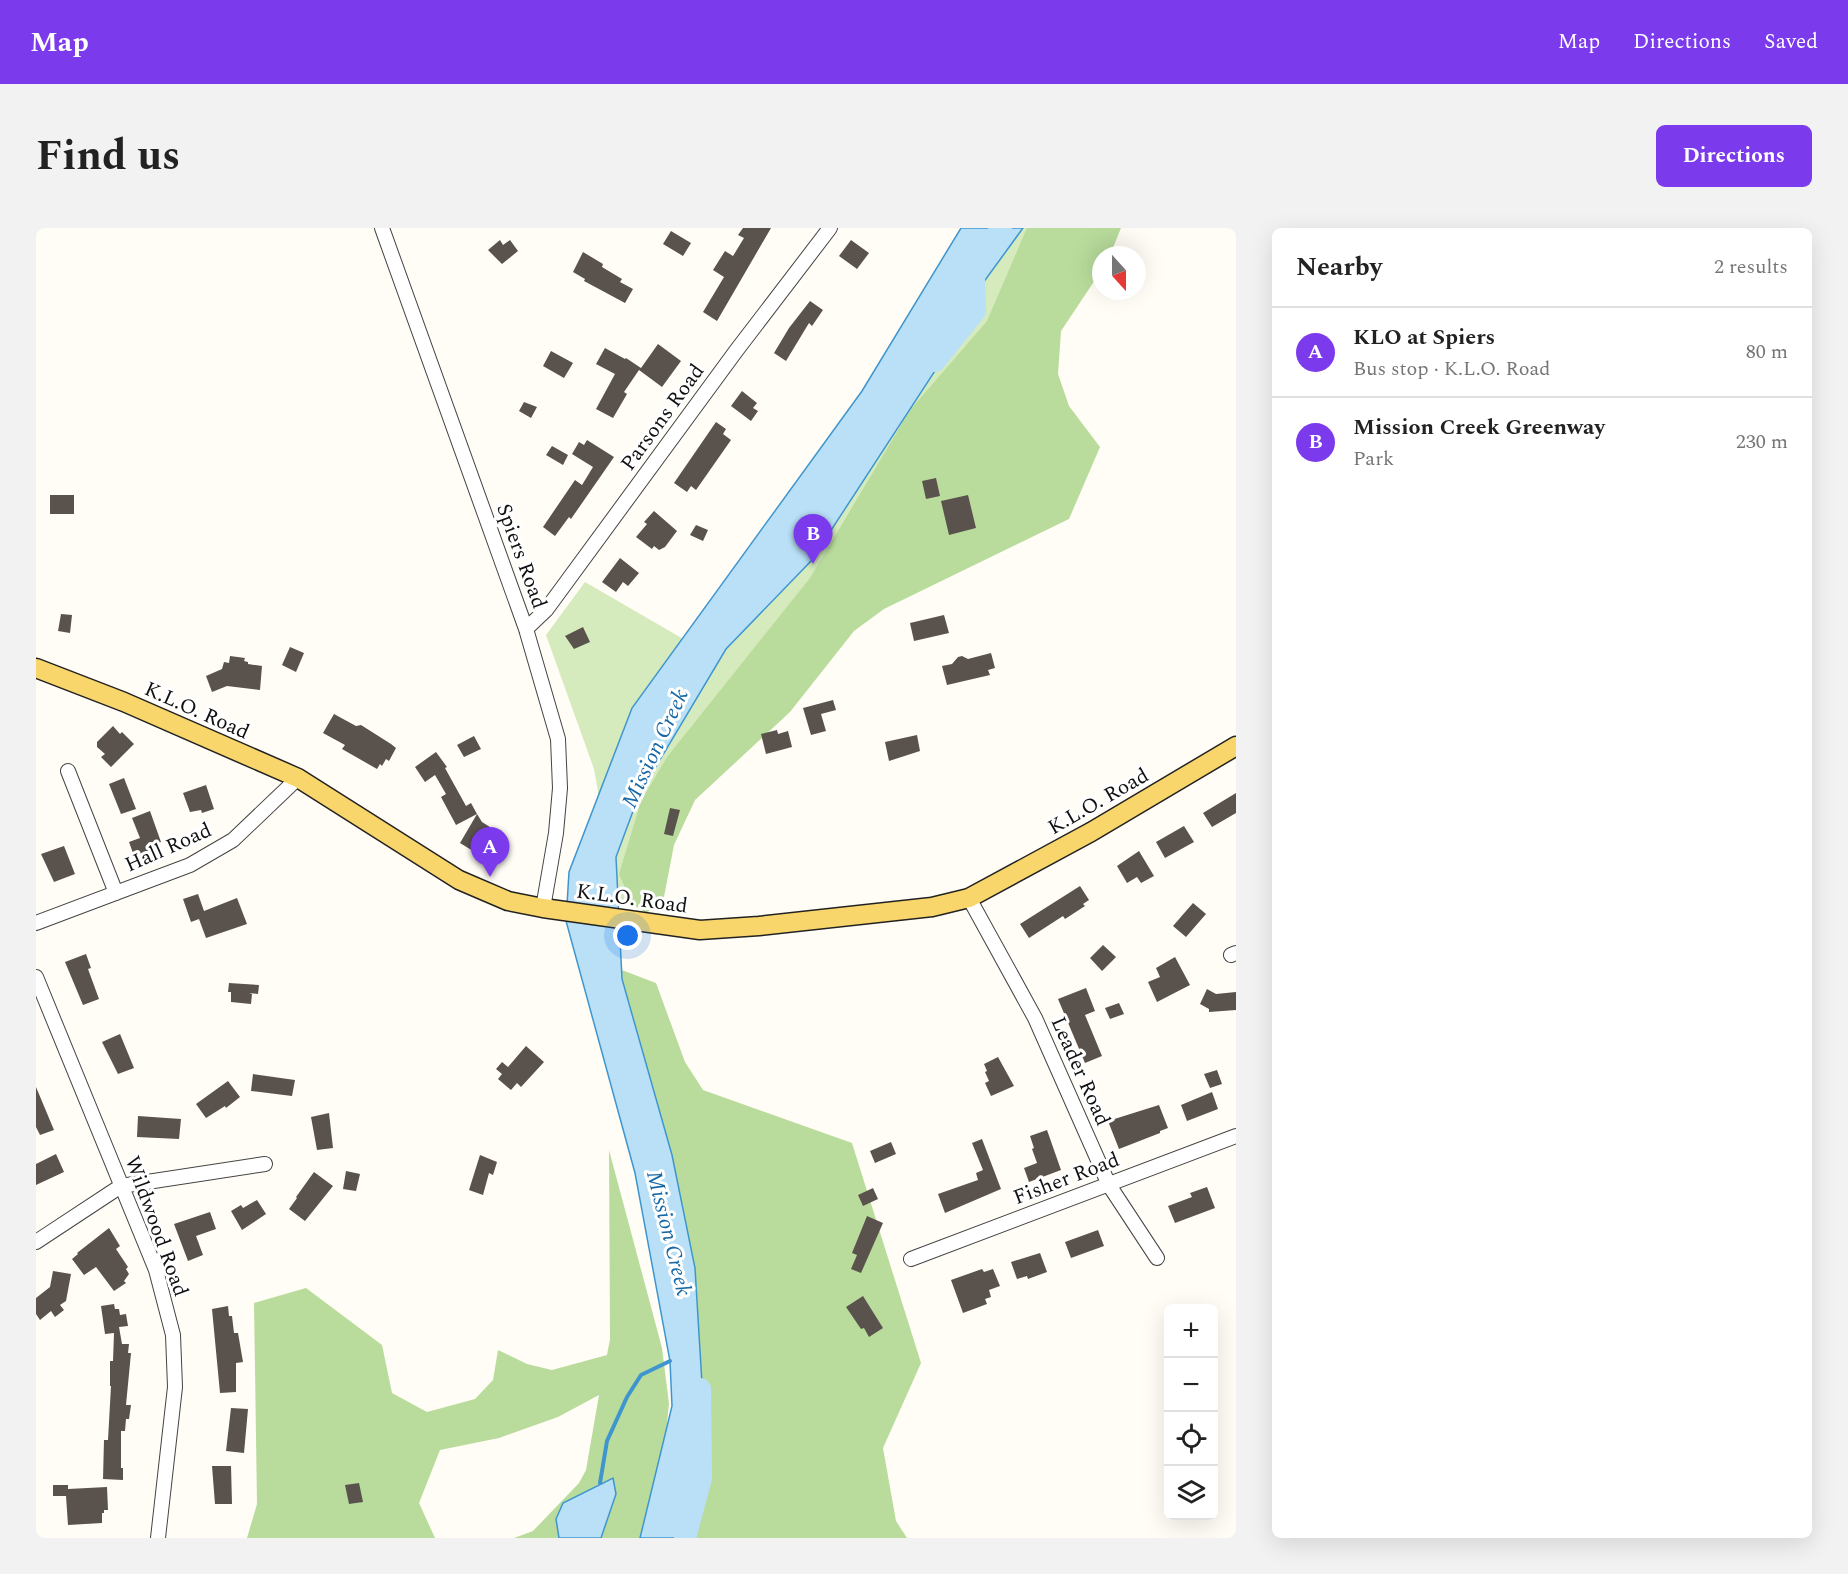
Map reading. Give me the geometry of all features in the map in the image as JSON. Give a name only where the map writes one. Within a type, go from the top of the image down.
[{"type":"main road","name":"K.L.O. Road","points":[[36,668],[124,702],[298,778],[459,880],[508,900],[543,908],[700,930],[759,926],[932,907],[969,898],[1091,832],[1236,746]]},
{"type":"street","name":"Spiers Road","points":[[382,228],[526,629],[555,728],[560,788],[556,833],[543,908]]},
{"type":"street","name":"Parsons Road","points":[[526,629],[546,610],[736,351],[830,228]]},
{"type":"street","points":[[68,771],[116,893]]},
{"type":"street","name":"Hall Road","points":[[36,923],[190,865],[233,840],[298,778]]},
{"type":"street","name":"Leader Road","points":[[969,898],[1035,1018],[1109,1185],[1157,1258]]},
{"type":"street","name":"Wildwood Road","points":[[36,977],[156,1270],[173,1335],[175,1387],[158,1538]]},
{"type":"street","name":"Fisher Road","points":[[911,1259],[1236,1136]]},
{"type":"street","points":[[36,1242],[121,1186],[265,1164]]},
{"type":"green space","points":[[980,228],[1064,228],[682,797],[652,905],[589,906],[599,797],[594,769],[546,635],[585,582],[704,651]]},
{"type":"green space","points":[[1027,228],[1121,228],[1114,246],[1092,246],[1092,284],[1061,331],[1058,374],[1069,406],[1100,447],[1069,519],[884,609],[854,631],[790,712],[695,800],[674,845],[663,902],[646,913],[632,904],[619,874],[641,801],[667,757],[810,578],[910,410],[987,321]]},
{"type":"green space","points":[[598,961],[656,983],[685,1062],[703,1090],[852,1143],[921,1363],[883,1448],[896,1521],[907,1538],[684,1538],[693,1426]]},
{"type":"green space","points":[[609,1150],[662,1348],[669,1404],[663,1462],[646,1538],[514,1538],[533,1531],[579,1483],[586,1470],[599,1395],[558,1417],[499,1438],[440,1450],[419,1503],[435,1538],[247,1538],[257,1504],[254,1303],[306,1288],[382,1345],[392,1393],[427,1412],[475,1399],[493,1380],[498,1350],[527,1364],[552,1370],[607,1355],[610,1339]]},
{"type":"water","name":"Mission Creek","points":[[961,228],[1023,228],[975,294],[946,354],[811,561],[726,649],[639,795],[616,857],[622,979],[672,1155],[695,1268],[703,1400],[682,1538],[640,1538],[672,1406],[670,1361],[635,1173],[566,921],[569,872],[632,708],[862,391]]},
{"type":"water","points":[[613,1478],[616,1494],[601,1538],[559,1538],[556,1519],[563,1503]]},
{"type":"building","points":[[743,228],[771,228],[717,321],[703,312],[724,277],[713,270],[725,251],[733,256],[744,238],[738,235]]},
{"type":"building","points":[[671,231],[691,243],[683,256],[663,244]]},
{"type":"building","points":[[500,240],[503,245],[510,240],[518,251],[502,264],[488,250]]},
{"type":"building","points":[[851,240],[869,253],[857,269],[839,256]]},
{"type":"building","points":[[583,252],[603,264],[602,267],[622,279],[620,282],[633,289],[625,303],[584,281],[585,279],[573,272]]},
{"type":"building","points":[[810,301],[823,310],[812,326],[809,323],[786,361],[774,353],[789,328]]},
{"type":"building","points":[[658,344],[681,361],[662,387],[639,370],[624,392],[627,394],[613,418],[596,409],[615,374],[596,364],[605,348],[641,368]]},
{"type":"building","points":[[551,351],[573,363],[564,378],[543,366]]},
{"type":"building","points":[[742,391],[757,403],[753,408],[758,411],[751,421],[731,406]]},
{"type":"building","points":[[524,402],[537,407],[531,418],[519,411]]},
{"type":"building","points":[[716,422],[726,429],[723,434],[731,440],[696,490],[691,486],[687,492],[674,483]]},
{"type":"building","points":[[587,440],[614,457],[571,519],[569,517],[555,536],[543,527],[575,480],[582,485],[593,467],[572,454],[579,442],[584,445]]},
{"type":"building","points":[[552,446],[568,455],[563,465],[546,455]]},
{"type":"building","points":[[936,478],[940,496],[926,499],[922,481]]},
{"type":"building","points":[[50,495],[74,495],[74,514],[50,514]]},
{"type":"building","points":[[968,495],[976,528],[949,535],[941,501]]},
{"type":"building","points":[[654,511],[677,531],[665,547],[659,550],[654,546],[652,549],[636,537],[647,524],[644,522]]},
{"type":"building","points":[[696,525],[708,530],[703,541],[690,535]]},
{"type":"building","points":[[620,558],[639,573],[628,586],[623,582],[616,592],[602,582]]},
{"type":"building","points":[[61,614],[72,615],[70,633],[58,631]]},
{"type":"building","points":[[944,615],[949,633],[914,641],[910,623]]},
{"type":"building","points":[[583,627],[590,642],[574,649],[565,636]]},
{"type":"building","points":[[290,647],[304,653],[296,672],[282,665]]},
{"type":"building","points":[[991,653],[995,668],[988,670],[990,675],[947,685],[942,666],[952,664],[958,657],[968,659]]},
{"type":"building","points":[[230,656],[245,658],[244,661],[248,664],[262,666],[260,690],[227,686],[212,692],[206,676],[222,669],[224,662],[229,663]]},
{"type":"building","points":[[833,700],[836,710],[821,714],[826,731],[811,735],[803,708]]},
{"type":"building","points":[[334,714],[356,726],[361,725],[396,748],[389,761],[386,759],[377,769],[342,749],[345,745],[323,733]]},
{"type":"building","points":[[113,726],[134,744],[111,767],[101,757],[105,754],[97,747],[97,742]]},
{"type":"building","points":[[777,730],[778,734],[788,731],[792,747],[766,754],[761,734]]},
{"type":"building","points":[[917,735],[920,751],[889,761],[885,742]]},
{"type":"building","points":[[474,736],[481,749],[464,757],[457,745]]},
{"type":"building","points":[[436,752],[447,767],[445,768],[466,806],[471,803],[477,814],[456,825],[441,797],[446,794],[435,775],[425,782],[415,767]]},
{"type":"building","points":[[124,778],[136,809],[121,814],[109,784]]},
{"type":"building","points":[[206,785],[214,809],[202,813],[201,810],[190,812],[183,793]]},
{"type":"building","points":[[1236,793],[1236,813],[1212,827],[1203,813]]},
{"type":"building","points":[[670,808],[680,810],[673,836],[664,834]]},
{"type":"building","points":[[150,811],[161,842],[149,846],[150,850],[134,856],[129,842],[140,838],[132,818]]},
{"type":"building","points":[[477,814],[482,822],[493,829],[478,854],[460,843]]},
{"type":"building","points":[[1184,826],[1194,842],[1165,858],[1156,842]]},
{"type":"building","points":[[64,846],[75,874],[54,882],[41,854]]},
{"type":"building","points":[[1139,851],[1154,876],[1141,883],[1137,877],[1127,883],[1117,866]]},
{"type":"building","points":[[1080,886],[1089,900],[1083,904],[1085,906],[1065,919],[1063,916],[1029,938],[1020,924]]},
{"type":"building","points":[[198,894],[204,911],[237,898],[247,924],[206,938],[199,919],[191,922],[183,899]]},
{"type":"building","points":[[1193,903],[1206,914],[1186,937],[1173,926]]},
{"type":"building","points":[[1103,945],[1116,957],[1102,971],[1090,958]]},
{"type":"building","points":[[86,954],[91,968],[88,969],[99,999],[83,1005],[65,962]]},
{"type":"building","points":[[1175,957],[1190,985],[1157,1002],[1148,982],[1160,977],[1156,968]]},
{"type":"building","points":[[229,983],[259,985],[258,994],[249,993],[252,994],[251,1004],[231,1002],[231,992],[228,992]]},
{"type":"building","points":[[1086,988],[1095,1011],[1085,1015],[1102,1056],[1085,1063],[1058,999]]},
{"type":"building","points":[[1207,989],[1216,994],[1236,992],[1236,1010],[1209,1012],[1209,1009],[1200,1004]]},
{"type":"building","points":[[1119,1003],[1124,1014],[1110,1019],[1105,1008]]},
{"type":"building","points":[[120,1034],[134,1068],[118,1074],[102,1042]]},
{"type":"building","points":[[526,1046],[544,1062],[521,1087],[517,1083],[511,1090],[498,1079],[502,1074],[496,1069],[502,1062],[508,1067]]},
{"type":"building","points":[[998,1057],[1014,1086],[991,1096],[985,1083],[989,1081],[984,1064]]},
{"type":"building","points":[[1217,1070],[1222,1084],[1210,1088],[1204,1074]]},
{"type":"building","points":[[253,1074],[295,1080],[292,1096],[251,1091]]},
{"type":"building","points":[[228,1081],[240,1097],[226,1108],[225,1106],[206,1118],[196,1104]]},
{"type":"building","points":[[36,1087],[54,1130],[40,1135],[36,1127]]},
{"type":"building","points":[[1212,1092],[1218,1109],[1187,1121],[1181,1105]]},
{"type":"building","points":[[1159,1105],[1168,1128],[1119,1149],[1108,1121]]},
{"type":"building","points":[[329,1113],[333,1148],[317,1150],[311,1117]]},
{"type":"building","points":[[138,1116],[181,1119],[179,1139],[137,1137]]},
{"type":"building","points":[[1047,1130],[1061,1170],[1029,1182],[1024,1168],[1037,1163],[1030,1136]]},
{"type":"building","points":[[982,1139],[1001,1189],[945,1213],[938,1194],[978,1180],[976,1173],[983,1170],[972,1143]]},
{"type":"building","points":[[891,1142],[896,1154],[875,1163],[870,1151]]},
{"type":"building","points":[[56,1154],[64,1172],[36,1185],[36,1164]]},
{"type":"building","points":[[480,1155],[497,1162],[493,1175],[489,1173],[483,1195],[469,1190]]},
{"type":"building","points":[[346,1171],[360,1174],[356,1191],[343,1189]]},
{"type":"building","points":[[314,1172],[333,1186],[305,1221],[289,1209]]},
{"type":"building","points":[[1207,1187],[1215,1208],[1175,1223],[1168,1206],[1192,1197],[1190,1193]]},
{"type":"building","points":[[873,1188],[878,1199],[863,1206],[858,1195]]},
{"type":"building","points":[[257,1200],[266,1214],[242,1230],[231,1211],[241,1205],[243,1208]]},
{"type":"building","points":[[210,1212],[216,1229],[196,1236],[203,1255],[188,1261],[174,1224]]},
{"type":"building","points":[[867,1216],[883,1223],[861,1273],[851,1269],[857,1255],[852,1253]]},
{"type":"building","points":[[109,1228],[120,1246],[116,1249],[128,1267],[126,1269],[129,1274],[124,1281],[126,1283],[114,1291],[96,1267],[84,1275],[72,1259]]},
{"type":"building","points":[[1098,1230],[1104,1246],[1071,1258],[1065,1242]]},
{"type":"building","points":[[1040,1253],[1047,1272],[1028,1279],[1027,1276],[1017,1279],[1011,1262]]},
{"type":"building","points":[[982,1269],[984,1272],[993,1269],[1000,1286],[989,1290],[991,1297],[985,1299],[987,1304],[963,1313],[951,1280]]},
{"type":"building","points":[[53,1271],[71,1274],[66,1301],[60,1305],[64,1310],[55,1317],[51,1311],[40,1320],[36,1314],[36,1298],[50,1287]]},
{"type":"building","points":[[863,1296],[883,1328],[869,1337],[846,1307]]},
{"type":"building","points":[[114,1304],[115,1309],[119,1309],[120,1315],[126,1314],[128,1326],[119,1327],[122,1344],[129,1344],[128,1353],[131,1353],[126,1405],[131,1405],[125,1431],[121,1431],[123,1480],[103,1479],[104,1440],[108,1440],[110,1361],[113,1361],[114,1333],[105,1334],[101,1306]]},
{"type":"building","points":[[228,1306],[234,1333],[238,1333],[243,1362],[236,1363],[236,1392],[220,1393],[212,1309]]},
{"type":"building","points":[[231,1408],[248,1409],[244,1453],[226,1451]]},
{"type":"building","points":[[212,1466],[231,1466],[232,1504],[215,1504]]},
{"type":"building","points":[[359,1483],[363,1502],[349,1504],[345,1485]]},
{"type":"building","points":[[53,1485],[68,1485],[68,1489],[107,1487],[108,1510],[102,1513],[102,1523],[68,1525],[66,1496],[53,1496]]},
{"type":"waterway","name":"Mission Creek","points":[[935,361],[975,311],[974,275],[1001,228]]},
{"type":"waterway","points":[[600,1483],[607,1441],[627,1397],[641,1375],[670,1361]]},
{"type":"waterway","name":"Mission Creek","points":[[685,1538],[701,1478],[700,1389]]},
{"type":"place","name":"Mission Creek Greenway","points":[[813,564]]},
{"type":"place","name":"KLO at Spiers","points":[[490,877]]}]
